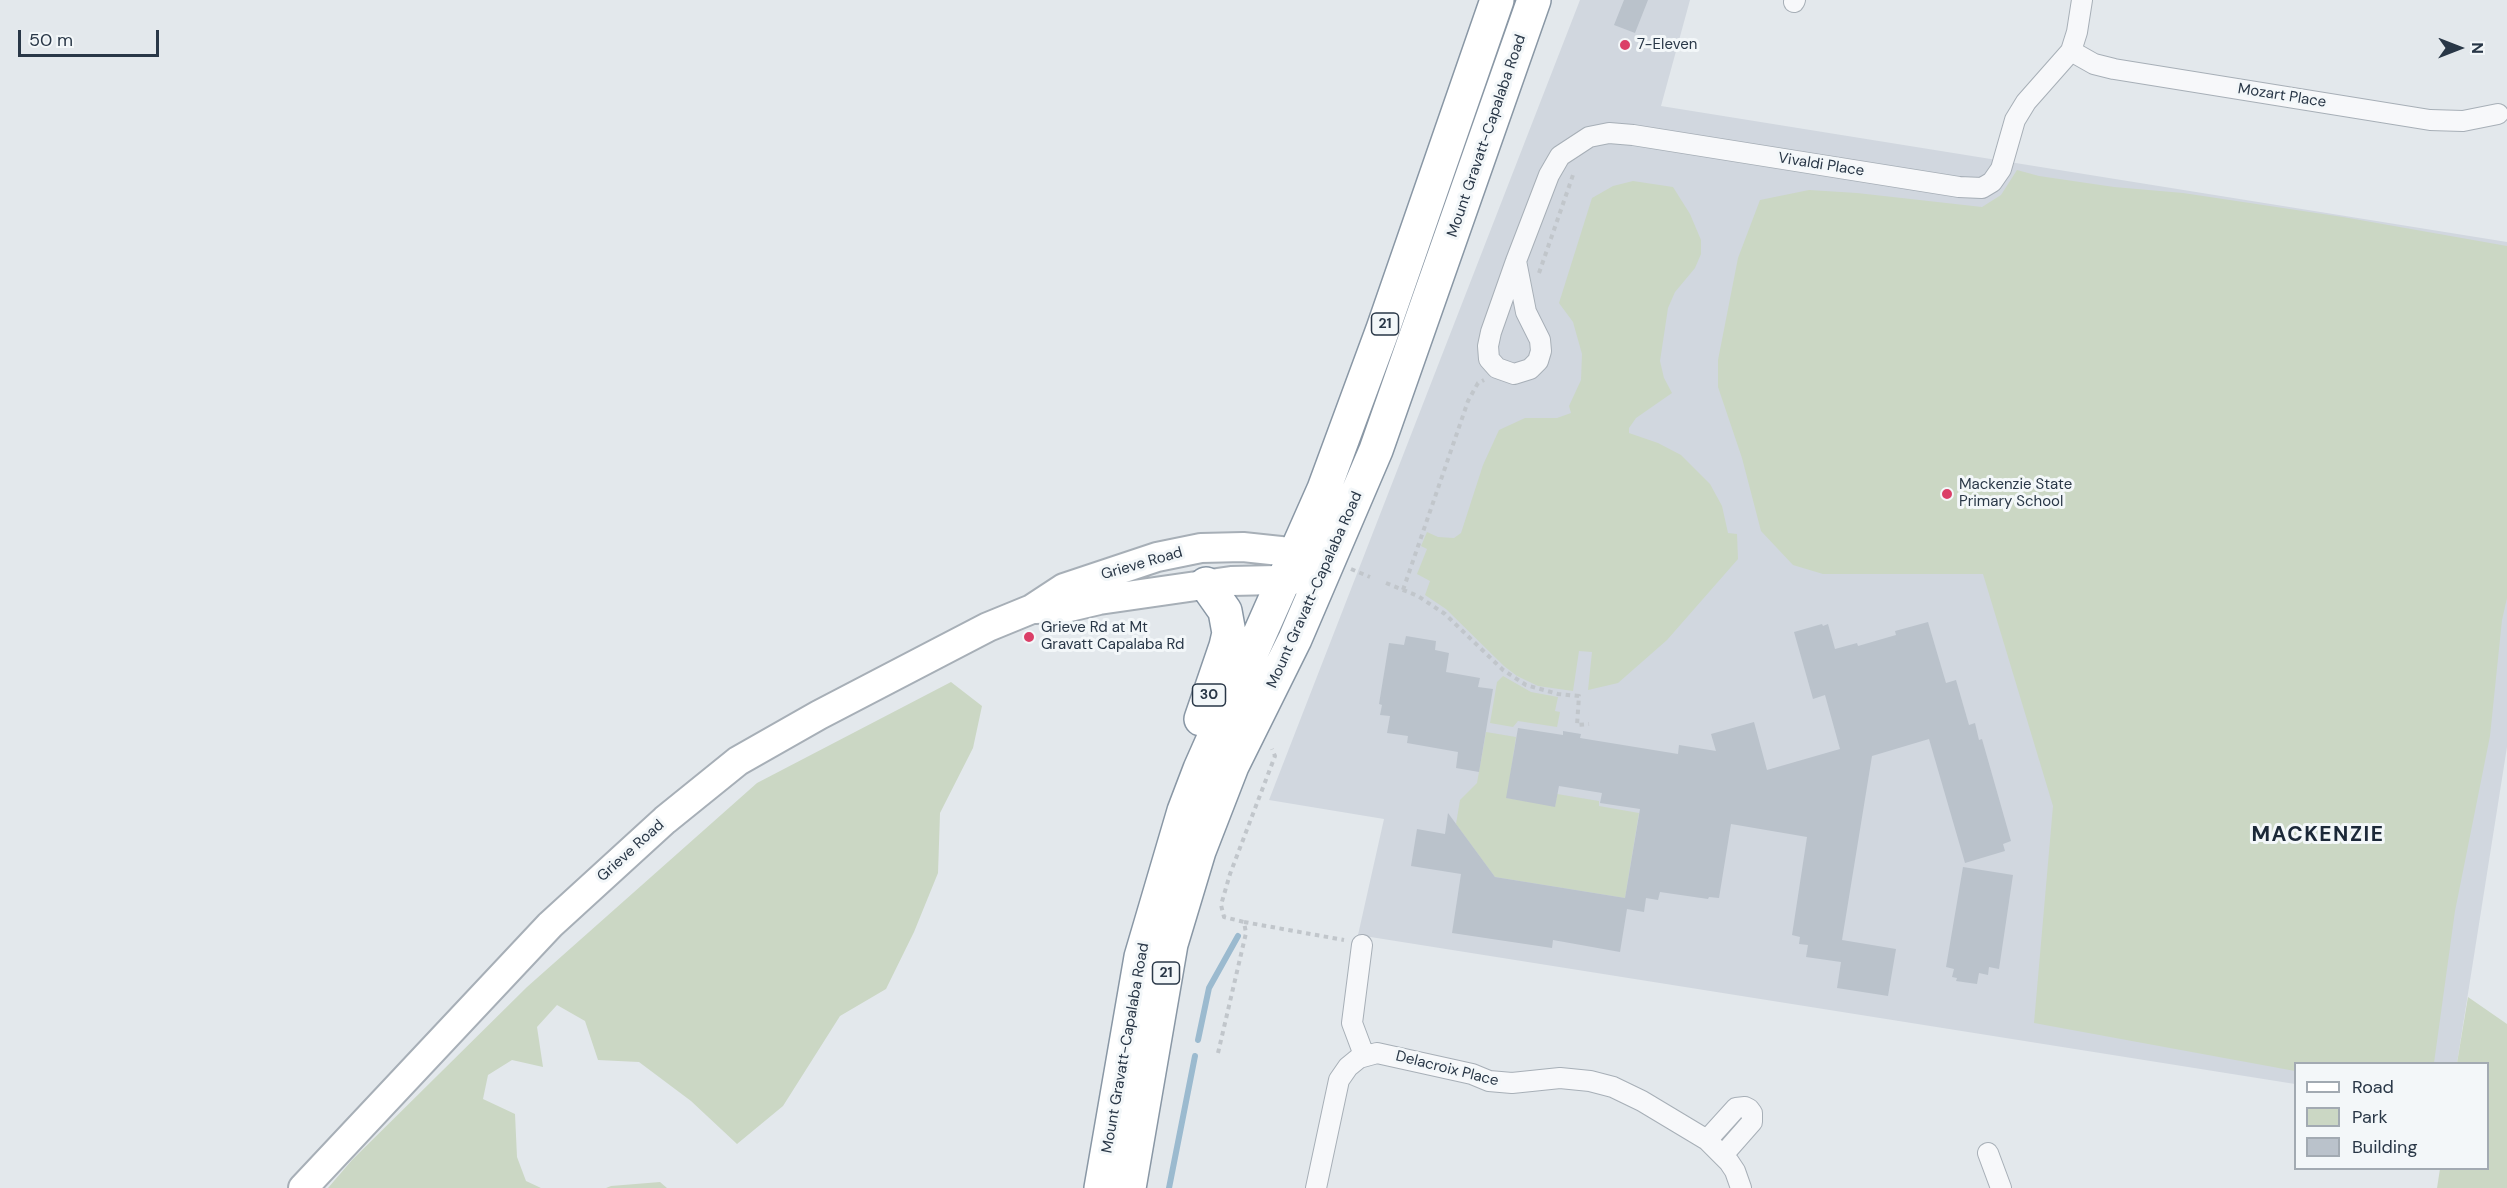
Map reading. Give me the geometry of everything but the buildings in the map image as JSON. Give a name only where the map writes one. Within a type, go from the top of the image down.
[{"type":"highway","name":"Mount Gravatt-Capalaba Road","points":[[1101,1188],[1141,957],[1184,811],[1200,769],[1323,489],[1383,329],[1497,0]]},
{"type":"highway","name":"Mount Gravatt-Capalaba Road","points":[[1129,1188],[1171,944],[1199,851],[1232,766],[1295,639],[1334,568],[1534,0]]},
{"type":"highway","name":"30","points":[[1184,811],[1189,753],[1229,633],[1225,611],[1206,585]]},
{"type":"main road","name":"Grieve Road","points":[[303,1188],[550,925],[665,820],[729,768],[819,714],[988,627],[1032,609],[1064,588],[1157,557],[1221,547],[1290,565],[1334,568]]},
{"type":"main road","name":"Grieve Road","points":[[1032,609],[1065,608],[1099,600],[1206,585],[1290,565]]},
{"type":"street","name":"Vivaldi Place","points":[[1516,261],[1526,312],[1538,335],[1541,351],[1534,366],[1525,372],[1514,374],[1497,368],[1489,359],[1488,352],[1491,332],[1516,261],[1554,165],[1569,149],[1600,134],[1633,135],[1959,188],[1982,188],[1992,182],[2001,169],[2015,120],[2026,102],[2071,51],[2077,32],[2082,0]]},
{"type":"street","name":"Mozart Place","points":[[2071,51],[2094,64],[2114,69],[2430,120],[2463,121],[2498,114]]},
{"type":"street","points":[[1316,1188],[1339,1080],[1354,1061],[1364,1055],[1352,1023],[1362,945]]},
{"type":"street","name":"Delacroix Place","points":[[1364,1055],[1377,1053],[1394,1055],[1496,1082],[1521,1083],[1560,1078],[1601,1083],[1642,1101],[1707,1140],[1723,1155],[1735,1171],[1741,1188]]},
{"type":"street","points":[[1707,1140],[1736,1108],[1749,1109],[1752,1113],[1752,1122],[1723,1155]]},
{"type":"street","points":[[1988,1153],[2001,1188]]},
{"type":"path","points":[[1538,279],[1575,170]]},
{"type":"path","points":[[1402,590],[1468,401],[1478,383],[1485,380],[1494,384]]},
{"type":"path","points":[[1334,568],[1370,577]]},
{"type":"path","points":[[1386,583],[1418,596],[1445,614],[1503,670],[1526,685],[1558,694],[1579,696],[1577,725],[1589,724]]},
{"type":"path","points":[[1272,749],[1275,756],[1230,874],[1221,905],[1224,917],[1338,938],[1362,945]]},
{"type":"path","points":[[1218,1053],[1246,933],[1244,922]]},
{"type":"shaded area","name":"Mackenzie State Primary School","points":[[1580,0],[1690,0],[1661,106],[2507,242],[2507,747],[2457,1062],[2294,1062],[2294,1084],[1358,935],[1384,819],[1269,800]]},
{"type":"green space","points":[[2017,170],[2039,176],[2114,187],[2183,193],[2343,217],[2507,246],[2507,598],[2502,620],[2490,736],[2455,911],[2434,1062],[2294,1062],[2294,1071],[2034,1023],[2053,806],[1983,574],[1823,574],[1793,565],[1761,531],[1742,458],[1718,387],[1718,360],[1738,258],[1760,200],[1809,190],[1982,207],[2001,195]]},
{"type":"green space","points":[[1633,181],[1673,187],[1690,214],[1701,240],[1701,254],[1695,268],[1675,292],[1668,308],[1660,361],[1664,378],[1672,393],[1636,418],[1629,428],[1629,433],[1658,443],[1681,455],[1710,484],[1722,506],[1728,533],[1737,534],[1738,559],[1667,640],[1618,683],[1588,690],[1592,652],[1579,651],[1573,691],[1538,686],[1517,676],[1504,666],[1446,609],[1425,595],[1430,581],[1417,574],[1427,549],[1421,546],[1427,532],[1438,537],[1454,538],[1461,533],[1483,465],[1499,430],[1525,418],[1557,418],[1571,413],[1569,406],[1581,380],[1582,354],[1573,322],[1559,303],[1592,198],[1613,186]]},
{"type":"green space","points":[[1503,676],[1531,692],[1558,697],[1555,711],[1560,712],[1557,727],[1518,721],[1513,727],[1490,723],[1497,682]]},
{"type":"green space","points":[[951,682],[982,706],[973,748],[940,813],[938,873],[914,932],[886,989],[840,1016],[783,1106],[737,1144],[691,1101],[639,1062],[598,1060],[585,1021],[557,1005],[537,1027],[543,1067],[512,1060],[488,1075],[483,1099],[515,1114],[517,1157],[526,1181],[541,1188],[328,1188],[352,1160],[527,987],[757,783]]},
{"type":"green space","points":[[1486,732],[1516,737],[1507,798],[1555,806],[1557,794],[1599,801],[1599,806],[1639,813],[1625,898],[1495,877],[1456,824],[1460,800],[1477,783]]},
{"type":"green space","points":[[2468,997],[2507,1024],[2507,1188],[2437,1188],[2440,1170],[2489,1170],[2489,1062],[2457,1062]]},
{"type":"green space","points":[[660,1182],[667,1188],[606,1188],[611,1186]]},
{"type":"waterway","points":[[1198,1040],[1209,988],[1238,936]]},
{"type":"waterway","points":[[1169,1188],[1195,1056]]},
{"type":"place","name":"7-Eleven","points":[[1625,45]]},
{"type":"place","name":"Mackenzie State Primary School","points":[[1947,494]]},
{"type":"place","name":"Grieve Rd at Mt Gravatt Capalaba Rd","points":[[1029,637]]},
{"type":"district","name":"MACKENZIE","points":[[2318,835]]}]
